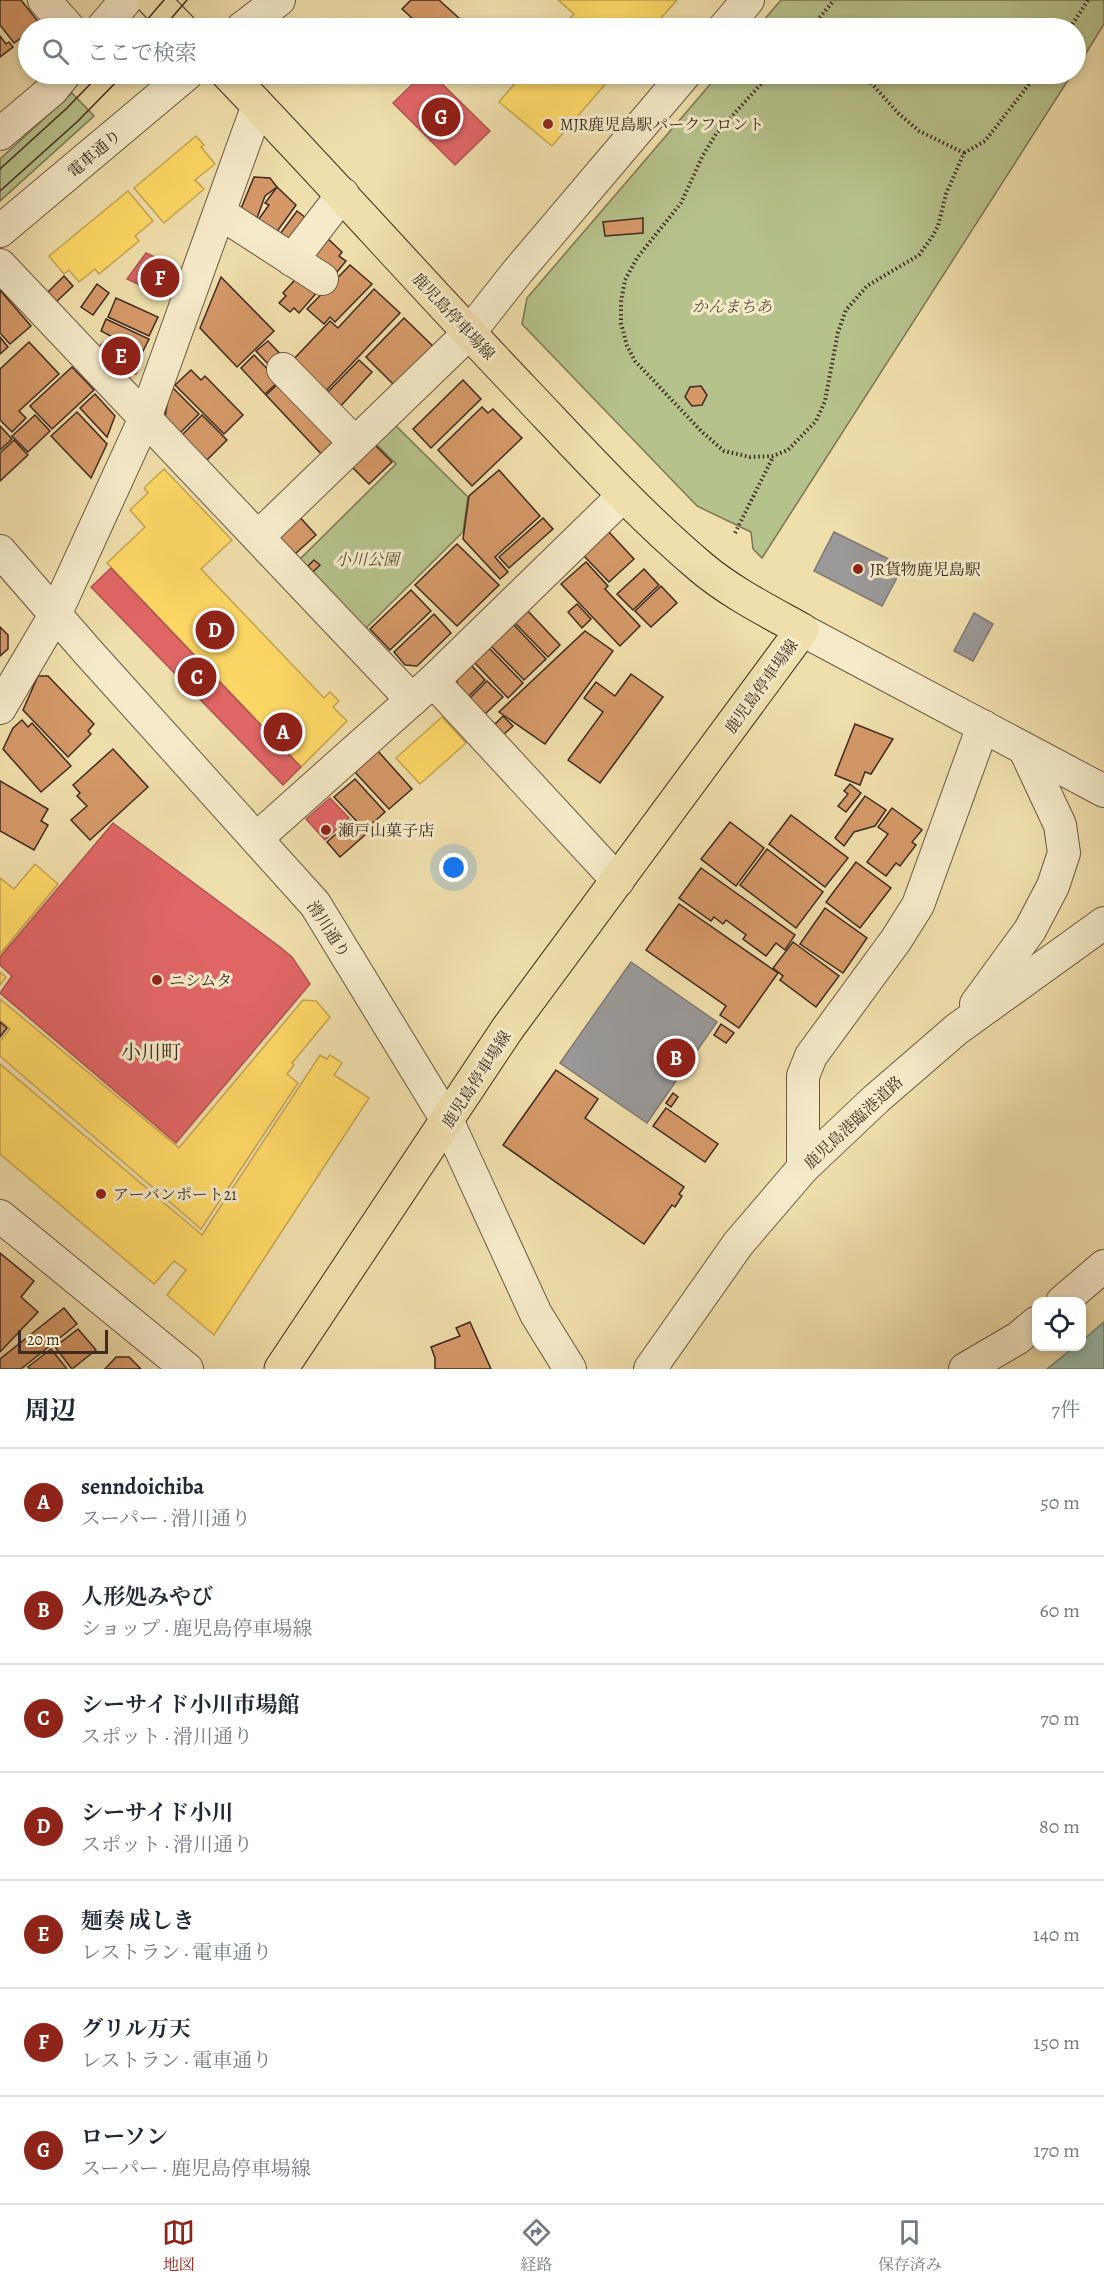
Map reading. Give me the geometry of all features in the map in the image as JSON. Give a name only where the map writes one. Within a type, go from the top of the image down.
[{"type":"main road","points":[[153,0],[170,18]]},
{"type":"main road","name":"鹿児島停車場線","points":[[238,84],[343,194],[469,333],[624,495],[703,569],[740,594],[802,630],[508,1028],[448,1122],[281,1369]]},
{"type":"street","points":[[44,0],[60,18]]},
{"type":"street","points":[[111,18],[126,0]]},
{"type":"street","points":[[255,18],[279,0]]},
{"type":"street","points":[[733,18],[748,0]]},
{"type":"street","points":[[0,134],[57,84]]},
{"type":"street","name":"電車通り","points":[[0,231],[175,84]]},
{"type":"street","points":[[258,537],[469,333],[678,84]]},
{"type":"street","points":[[0,708],[55,615],[145,418],[258,105]]},
{"type":"street","points":[[292,260],[343,194]]},
{"type":"street","points":[[220,213],[321,279]]},
{"type":"street","points":[[0,265],[258,537],[422,690],[618,881]]},
{"type":"street","points":[[284,369],[355,443]]},
{"type":"street","points":[[257,838],[422,690],[624,495]]},
{"type":"street","name":"滑川通り","points":[[0,551],[315,904],[448,1122],[536,1314],[570,1369]]},
{"type":"street","points":[[802,630],[1104,791]]},
{"type":"street","points":[[803,1168],[803,1076],[811,1056],[896,940],[918,905],[983,726]]},
{"type":"street","points":[[957,1029],[1030,930],[1053,886],[1064,854],[1060,825],[1025,750]]},
{"type":"street","name":"鹿児島港臨港道路","points":[[650,1369],[738,1244],[803,1168],[876,1099],[957,1029],[1104,922]]},
{"type":"street","points":[[0,1216],[188,1369]]},
{"type":"street","points":[[1068,1297],[1104,1266]]},
{"type":"street","points":[[965,1369],[1018,1338],[1032,1326]]},
{"type":"path","points":[[820,18],[834,0]]},
{"type":"path","points":[[1076,18],[1088,0]]},
{"type":"path","points":[[761,84],[716,134],[703,155],[681,203],[637,258],[625,280],[621,302],[621,323],[627,346],[635,361],[702,432],[724,451],[750,457],[773,456],[788,450],[816,421],[825,401],[838,332],[846,310],[867,286],[919,255],[938,226],[946,194],[964,153],[985,141],[1029,84]]},
{"type":"path","points":[[872,84],[898,113],[919,131],[964,153]]},
{"type":"path","points":[[735,533],[773,456]]},
{"type":"green space","points":[[781,0],[1104,0],[1104,24],[1086,53],[1086,18],[766,18]]},
{"type":"green space","name":"かんまちあ","points":[[710,84],[1066,84],[762,558],[753,549],[751,532],[697,506],[522,324],[527,298]]},
{"type":"green space","points":[[72,93],[94,116],[0,201],[0,159]]},
{"type":"green space","name":"小川公園","points":[[393,423],[468,497],[463,532],[365,629],[297,562],[396,464],[374,442]]},
{"type":"shaded area","points":[[1104,1322],[1104,1369],[1047,1369],[1069,1351],[1086,1351],[1086,1338]]},
{"type":"building: 住宅","points":[[558,0],[677,0],[661,18],[570,18],[574,14]]},
{"type":"building: 住宅","name":"MJR鹿児島駅パークフロント","points":[[514,84],[605,84],[552,146],[499,102]]},
{"type":"building: 住宅","points":[[196,136],[204,145],[201,147],[215,164],[195,180],[204,189],[164,223],[134,188]]},
{"type":"building: 住宅","points":[[128,191],[153,221],[135,236],[139,241],[99,274],[95,269],[79,282],[69,270],[64,274],[49,256]]},
{"type":"building: 住宅","points":[[164,469],[232,540],[201,569],[324,698],[330,692],[339,701],[333,707],[347,721],[301,767],[107,563],[145,527],[130,510],[148,493],[144,488]]},
{"type":"building: 住宅","points":[[442,717],[466,743],[420,784],[396,758]]},
{"type":"building: 住宅","points":[[35,864],[58,884],[0,954],[0,878],[14,889]]},
{"type":"building: 住宅","points":[[0,972],[6,977],[0,985]]},
{"type":"building: 住宅","name":"アーバンポート21","points":[[0,999],[179,1148],[303,1000],[316,1001],[330,1017],[292,1063],[294,1065],[287,1074],[298,1083],[201,1229],[0,1056],[0,1041],[10,1029],[0,1020]]},
{"type":"building: 住宅","name":"アーバンポート21","points":[[320,1055],[327,1059],[330,1055],[342,1063],[334,1075],[369,1098],[214,1335],[167,1295],[186,1270],[174,1261],[154,1284],[0,1154],[0,1064],[202,1235]]},
{"type":"building: 商業","points":[[413,84],[442,84],[490,131],[455,165],[393,103]]},
{"type":"building: 商業","points":[[146,253],[179,268],[166,297],[127,279]]},
{"type":"building: 商業","points":[[110,340],[142,359],[136,374],[124,375],[97,348],[104,342],[107,344]]},
{"type":"building: 商業","points":[[111,568],[301,767],[283,785],[91,587]]},
{"type":"building: 商業","name":"瀬戸山菓子店","points":[[330,798],[349,818],[325,840],[306,819]]},
{"type":"building: 商業","points":[[113,823],[280,947],[292,957],[310,984],[176,1143],[0,993],[12,976],[0,965],[0,957]]},
{"type":"building: 工業","name":"JR貨物鹿児島駅","points":[[834,532],[903,566],[882,606],[814,571]]},
{"type":"building: 工業","points":[[974,613],[993,624],[973,661],[954,651]]},
{"type":"building: 工業","points":[[631,962],[717,1022],[647,1123],[560,1063]]},
{"type":"building: その他","points":[[0,0],[21,0],[35,18],[18,18],[18,40],[14,43],[0,25]]},
{"type":"building: その他","points":[[411,0],[439,0],[459,18],[412,18],[402,9]]},
{"type":"building: その他","points":[[0,36],[6,44],[9,42],[13,47],[0,57]]},
{"type":"building: その他","points":[[254,177],[270,178],[277,187],[265,196],[257,218],[240,211]]},
{"type":"building: その他","points":[[277,187],[296,205],[276,233],[258,220],[269,205],[265,203]]},
{"type":"building: その他","points":[[297,211],[311,222],[292,249],[277,238]]},
{"type":"building: その他","points":[[643,218],[643,233],[605,236],[603,222]]},
{"type":"building: その他","points":[[324,235],[342,252],[339,256],[346,261],[333,277],[307,258]]},
{"type":"building: その他","points":[[350,265],[372,284],[335,322],[330,317],[324,324],[307,309]]},
{"type":"building: その他","points":[[301,273],[319,290],[299,313],[294,308],[290,312],[279,303],[286,296],[283,293]]},
{"type":"building: その他","points":[[64,276],[73,286],[55,303],[46,294]]},
{"type":"building: その他","points":[[221,277],[274,331],[237,367],[200,328]]},
{"type":"building: その他","points":[[97,284],[109,293],[93,315],[81,307]]},
{"type":"building: その他","points":[[374,289],[400,313],[323,394],[290,363],[330,321],[338,328]]},
{"type":"building: その他","points":[[0,290],[31,326],[10,344],[0,333]]},
{"type":"building: その他","points":[[116,298],[158,317],[149,336],[108,317]]},
{"type":"building: その他","points":[[404,318],[437,350],[398,389],[366,357]]},
{"type":"building: その他","points":[[106,319],[149,339],[142,353],[101,331]]},
{"type":"building: その他","points":[[0,337],[8,347],[0,354]]},
{"type":"building: その他","points":[[268,341],[288,362],[269,365],[256,351]]},
{"type":"building: その他","points":[[29,342],[59,374],[19,411],[26,418],[12,432],[0,420],[0,369]]},
{"type":"building: その他","points":[[254,355],[279,381],[265,394],[241,368]]},
{"type":"building: その他","points":[[359,360],[372,372],[338,409],[324,396]]},
{"type":"building: その他","points":[[72,367],[94,390],[52,429],[30,406]]},
{"type":"building: その他","points":[[191,370],[201,380],[205,376],[243,415],[224,434],[175,385]]},
{"type":"building: その他","points":[[463,380],[481,399],[431,448],[413,429]]},
{"type":"building: その他","points":[[281,381],[339,443],[324,457],[266,395]]},
{"type":"building: その他","points":[[701,386],[707,395],[702,405],[692,406],[685,397],[690,387]]},
{"type":"building: その他","points":[[173,388],[199,414],[180,433],[165,418],[169,392]]},
{"type":"building: その他","points":[[95,394],[115,416],[107,437],[80,408]]},
{"type":"building: その他","points":[[482,407],[488,413],[493,409],[522,438],[472,486],[438,450]]},
{"type":"building: その他","points":[[77,412],[107,444],[91,478],[51,436]]},
{"type":"building: その他","points":[[35,415],[50,431],[28,452],[12,436]]},
{"type":"building: その他","points":[[202,415],[227,440],[206,461],[181,436]]},
{"type":"building: その他","points":[[0,426],[12,439],[0,450]]},
{"type":"building: その他","points":[[14,440],[28,455],[0,481],[0,453]]},
{"type":"building: その他","points":[[373,443],[392,462],[369,484],[350,465]]},
{"type":"building: その他","points":[[499,470],[540,516],[495,557],[508,572],[500,579],[463,539],[469,496]]},
{"type":"building: その他","points":[[297,514],[316,535],[294,555],[279,539],[279,531]]},
{"type":"building: その他","points":[[543,518],[553,529],[509,568],[499,557]]},
{"type":"building: その他","points":[[608,531],[634,559],[609,582],[583,555]]},
{"type":"building: その他","points":[[457,544],[499,585],[457,626],[415,585]]},
{"type":"building: その他","points":[[314,560],[320,565],[313,572],[308,566]]},
{"type":"building: その他","points":[[586,562],[608,586],[605,589],[640,626],[620,646],[561,584]]},
{"type":"building: その他","points":[[644,569],[659,585],[633,610],[617,594]]},
{"type":"building: その他","points":[[661,586],[677,603],[651,627],[635,611]]},
{"type":"building: その他","points":[[411,590],[431,611],[390,650],[370,629]]},
{"type":"building: その他","points":[[577,604],[591,619],[582,628],[568,612]]},
{"type":"building: その他","points":[[527,610],[560,645],[548,657],[514,622]]},
{"type":"building: その他","points":[[434,614],[451,633],[417,666],[405,665],[394,652]]},
{"type":"building: その他","points":[[513,624],[546,659],[524,680],[490,645]]},
{"type":"building: その他","points":[[0,627],[8,635],[8,649],[0,656]]},
{"type":"building: その他","points":[[585,631],[613,651],[545,744],[499,712]]},
{"type":"building: その他","points":[[488,647],[523,683],[508,698],[473,661]]},
{"type":"building: その他","points":[[468,662],[485,680],[468,697],[457,686],[457,673]]},
{"type":"building: その他","points":[[631,674],[663,697],[600,783],[568,760],[603,712],[584,698],[596,682],[615,696]]},
{"type":"building: その他","points":[[38,676],[48,676],[94,724],[88,731],[91,734],[68,757],[23,710]]},
{"type":"building: その他","points":[[487,681],[503,697],[484,715],[469,699]]},
{"type":"building: その他","points":[[503,716],[513,726],[502,736],[493,726]]},
{"type":"building: その他","points":[[22,720],[28,727],[32,723],[71,766],[41,792],[3,749],[13,728]]},
{"type":"building: その他","points":[[855,724],[893,739],[871,774],[865,772],[860,785],[835,775]]},
{"type":"building: その他","points":[[113,749],[148,787],[90,840],[71,820],[87,806],[77,796],[80,793],[73,785]]},
{"type":"building: その他","points":[[377,750],[412,789],[389,809],[354,771]]},
{"type":"building: その他","points":[[355,779],[385,812],[365,830],[334,797]]},
{"type":"building: その他","points":[[0,781],[48,809],[41,821],[48,825],[34,850],[0,831]]},
{"type":"building: その他","points":[[850,784],[861,793],[846,812],[838,806],[848,794],[844,791]]},
{"type":"building: その他","points":[[865,796],[886,810],[875,826],[854,832],[844,846],[835,838]]},
{"type":"building: その他","points":[[892,808],[922,830],[912,842],[916,845],[900,866],[896,863],[886,876],[867,862],[888,834],[878,827]]},
{"type":"building: その他","points":[[791,815],[848,858],[825,887],[769,844]]},
{"type":"building: その他","points":[[351,820],[365,835],[340,857],[327,842]]},
{"type":"building: その他","points":[[730,822],[764,848],[736,886],[701,859]]},
{"type":"building: その他","points":[[767,849],[823,892],[796,928],[740,885]]},
{"type":"building: その他","points":[[856,862],[891,888],[860,928],[826,902]]},
{"type":"building: その他","points":[[701,868],[795,935],[785,950],[776,943],[766,956],[743,939],[746,935],[726,920],[723,924],[714,917],[711,921],[679,898]]},
{"type":"building: その他","points":[[679,904],[778,973],[739,1028],[720,1015],[726,1006],[646,950]]},
{"type":"building: その他","points":[[825,908],[867,938],[843,973],[800,944]]},
{"type":"building: その他","points":[[793,942],[839,976],[816,1007],[780,980],[783,976],[773,968]]},
{"type":"building: その他","points":[[0,1022],[7,1028],[0,1037]]},
{"type":"building: その他","points":[[721,1024],[734,1033],[726,1043],[714,1035]]},
{"type":"building: その他","points":[[556,1070],[598,1099],[585,1118],[684,1187],[679,1194],[682,1196],[675,1207],[672,1205],[644,1244],[503,1145]]},
{"type":"building: その他","points":[[673,1093],[678,1097],[671,1107],[666,1103]]},
{"type":"building: その他","points":[[666,1108],[718,1144],[705,1162],[653,1126]]},
{"type":"building: その他","points":[[0,1253],[34,1281],[21,1297],[38,1312],[0,1352]]},
{"type":"building: その他","points":[[64,1308],[77,1324],[21,1369],[0,1369],[0,1359]]},
{"type":"building: その他","points":[[470,1322],[491,1369],[435,1369],[435,1358],[431,1347],[460,1336],[456,1328]]},
{"type":"building: その他","points":[[78,1329],[96,1350],[72,1369],[55,1347]]},
{"type":"building: その他","points":[[51,1349],[67,1369],[30,1369],[28,1367]]},
{"type":"building: その他","points":[[116,1357],[129,1357],[141,1369],[105,1369]]},
{"type":"tram line","points":[[149,18],[164,0]]},
{"type":"tram line","points":[[172,18],[187,0]]},
{"type":"tram line","points":[[0,169],[90,84]]},
{"type":"tram line","points":[[0,191],[78,121],[114,84]]},
{"type":"place","name":"ローソン","points":[[441,117]]},
{"type":"place","name":"MJR鹿児島駅パークフロント","points":[[548,124]]},
{"type":"place","name":"グリル万天","points":[[160,278]]},
{"type":"place","name":"麺奏 成しき","points":[[121,356]]},
{"type":"place","name":"JR貨物鹿児島駅","points":[[858,569]]},
{"type":"place","name":"シーサイド小川","points":[[215,630]]},
{"type":"place","name":"シーサイド小川市場館","points":[[197,677]]},
{"type":"place","name":"senndoichiba","points":[[283,732]]},
{"type":"place","name":"瀬戸山菓子店","points":[[326,830]]},
{"type":"place","name":"ニシムタ","points":[[157,980]]},
{"type":"place","name":"人形処みやび","points":[[676,1058]]},
{"type":"place","name":"アーバンポート21","points":[[101,1194]]},
{"type":"district","name":"小川町","points":[[151,1052]]}]
